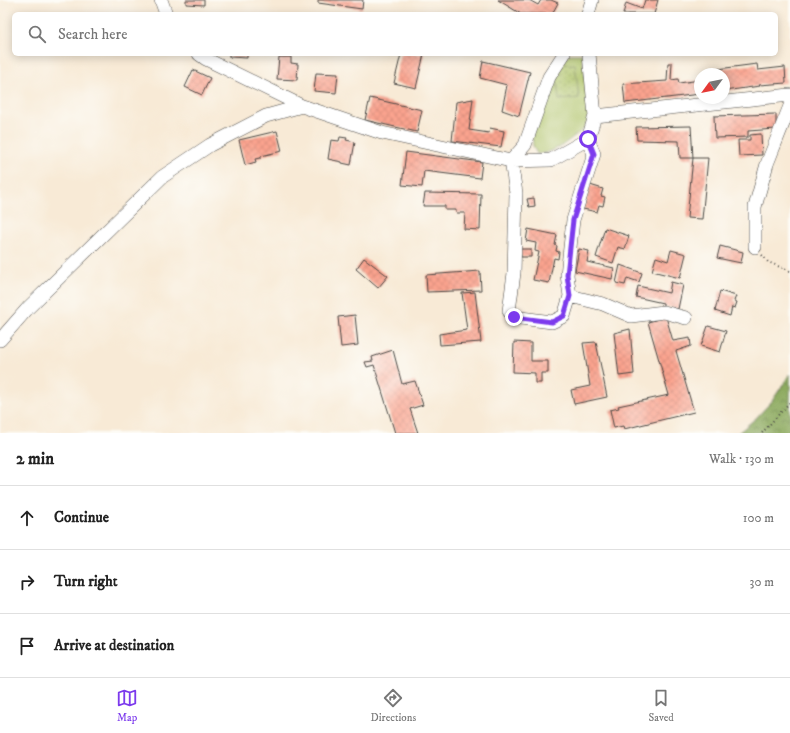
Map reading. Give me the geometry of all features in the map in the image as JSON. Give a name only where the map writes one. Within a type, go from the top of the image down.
[{"type":"street","points":[[161,0],[165,12]]},
{"type":"street","points":[[589,12],[592,0]]},
{"type":"street","points":[[202,56],[302,106],[382,132],[511,161],[551,160],[588,139]]},
{"type":"street","points":[[511,161],[525,146],[549,77],[563,56]]},
{"type":"street","points":[[511,161],[516,193],[514,273],[509,311],[514,317],[552,322],[564,316],[570,296],[567,275],[573,220],[594,154],[588,139],[595,116],[589,56]]},
{"type":"street","points":[[595,116],[790,96]]},
{"type":"street","points":[[0,340],[28,308],[162,177],[210,145],[266,116],[302,106]]},
{"type":"street","points":[[755,247],[755,208],[767,164],[790,106]]},
{"type":"street","points":[[570,296],[603,304],[632,316],[664,312],[686,318]]},
{"type":"path","points":[[755,247],[768,262],[790,271]]},
{"type":"path","points":[[762,433],[790,402]]},
{"type":"green space","points":[[568,56],[582,56],[590,115],[584,129],[560,147],[545,153],[537,154],[533,146],[532,133],[551,78]]},
{"type":"green space","points":[[575,64],[579,98],[559,100],[556,65]]},
{"type":"green space","points":[[790,374],[790,433],[738,433],[756,418],[772,401]]},
{"type":"building","points":[[186,0],[204,0],[204,5],[186,4]]},
{"type":"building","points":[[318,0],[363,0],[362,9],[318,3]]},
{"type":"building","points":[[498,0],[529,0],[538,5],[541,0],[551,0],[558,3],[553,12],[518,12]]},
{"type":"building","points":[[645,0],[658,0],[655,12],[624,12],[626,3],[642,9]]},
{"type":"building","points":[[247,56],[247,58],[229,57]]},
{"type":"building","points":[[401,56],[424,56],[416,88],[394,83]]},
{"type":"building","points":[[279,57],[291,57],[291,63],[298,64],[297,80],[277,79]]},
{"type":"building","points":[[483,61],[530,72],[519,116],[502,110],[507,85],[480,78]]},
{"type":"building","points":[[668,63],[672,63],[671,80],[678,79],[679,83],[694,81],[694,95],[625,103],[623,84],[667,81]]},
{"type":"building","points":[[757,64],[758,70],[785,67],[786,83],[759,85],[760,86],[730,90],[730,68],[726,68]]},
{"type":"building","points":[[193,70],[210,78],[202,95],[185,87]]},
{"type":"building","points":[[316,73],[338,74],[336,93],[314,91]]},
{"type":"building","points":[[370,98],[422,110],[417,132],[365,120]]},
{"type":"building","points":[[473,99],[469,130],[489,133],[490,128],[504,131],[501,147],[452,141],[456,102]]},
{"type":"building","points":[[776,114],[776,129],[748,131],[748,137],[715,138],[714,116]]},
{"type":"building","points":[[691,126],[693,158],[680,158],[679,141],[637,140],[636,127]]},
{"type":"building","points":[[277,131],[282,151],[261,156],[261,158],[255,159],[256,162],[245,165],[239,140]]},
{"type":"building","points":[[761,134],[762,155],[739,156],[738,140],[750,140],[750,135]]},
{"type":"building","points":[[340,137],[347,138],[346,140],[355,142],[351,165],[328,159],[331,140],[339,141]]},
{"type":"building","points":[[406,152],[482,162],[480,178],[424,171],[422,187],[402,185]]},
{"type":"building","points":[[693,158],[708,158],[702,219],[687,218]]},
{"type":"building","points":[[590,185],[603,189],[601,196],[605,197],[603,206],[599,205],[597,212],[583,209]]},
{"type":"building","points":[[425,193],[481,194],[480,230],[464,229],[465,213],[456,213],[456,210],[445,210],[445,206],[423,206]]},
{"type":"building","points":[[534,198],[535,206],[529,207],[527,199]]},
{"type":"building","points":[[605,228],[629,236],[625,249],[618,247],[613,263],[596,257]]},
{"type":"building","points":[[528,229],[557,235],[555,245],[557,246],[556,251],[559,252],[558,259],[554,258],[549,283],[533,280],[539,252],[535,251],[536,243],[526,241]]},
{"type":"building","points":[[720,246],[743,252],[741,263],[717,258]]},
{"type":"building","points":[[520,249],[531,249],[531,257],[521,257]]},
{"type":"building","points":[[579,249],[589,251],[587,262],[614,268],[612,279],[575,271]]},
{"type":"building","points":[[671,250],[686,254],[680,278],[652,271],[656,257],[668,261]]},
{"type":"building","points":[[364,258],[388,276],[378,288],[356,269]]},
{"type":"building","points":[[620,265],[642,273],[639,282],[627,278],[625,285],[616,283]]},
{"type":"building","points":[[480,271],[481,290],[427,292],[426,275]]},
{"type":"building","points":[[671,282],[683,285],[678,309],[663,306],[663,303],[636,297],[638,286],[669,293]]},
{"type":"building","points":[[720,291],[736,296],[734,301],[737,302],[735,308],[732,307],[730,316],[715,311]]},
{"type":"building","points":[[475,292],[481,342],[440,345],[439,334],[467,330],[462,293]]},
{"type":"building","points":[[355,315],[358,345],[341,347],[338,317]]},
{"type":"building","points":[[666,317],[673,341],[690,338],[691,346],[676,351],[694,412],[624,429],[623,426],[614,428],[610,410],[619,408],[618,406],[669,395],[648,322]]},
{"type":"building","points":[[708,326],[726,331],[720,352],[701,346]]},
{"type":"building","points":[[630,329],[634,374],[619,376],[614,333]]},
{"type":"building","points":[[514,342],[531,343],[531,361],[548,361],[548,373],[541,373],[541,383],[535,383],[535,373],[513,372]]},
{"type":"building","points":[[596,342],[607,397],[574,404],[571,390],[590,386],[583,343]]},
{"type":"building","points":[[393,350],[402,384],[415,381],[423,405],[410,409],[418,433],[395,433],[374,365],[367,367],[365,362],[373,361],[372,357]]},
{"type":"route","points":[[514,317],[552,322],[564,316],[570,296],[567,275],[573,220],[594,154],[588,139]]}]
